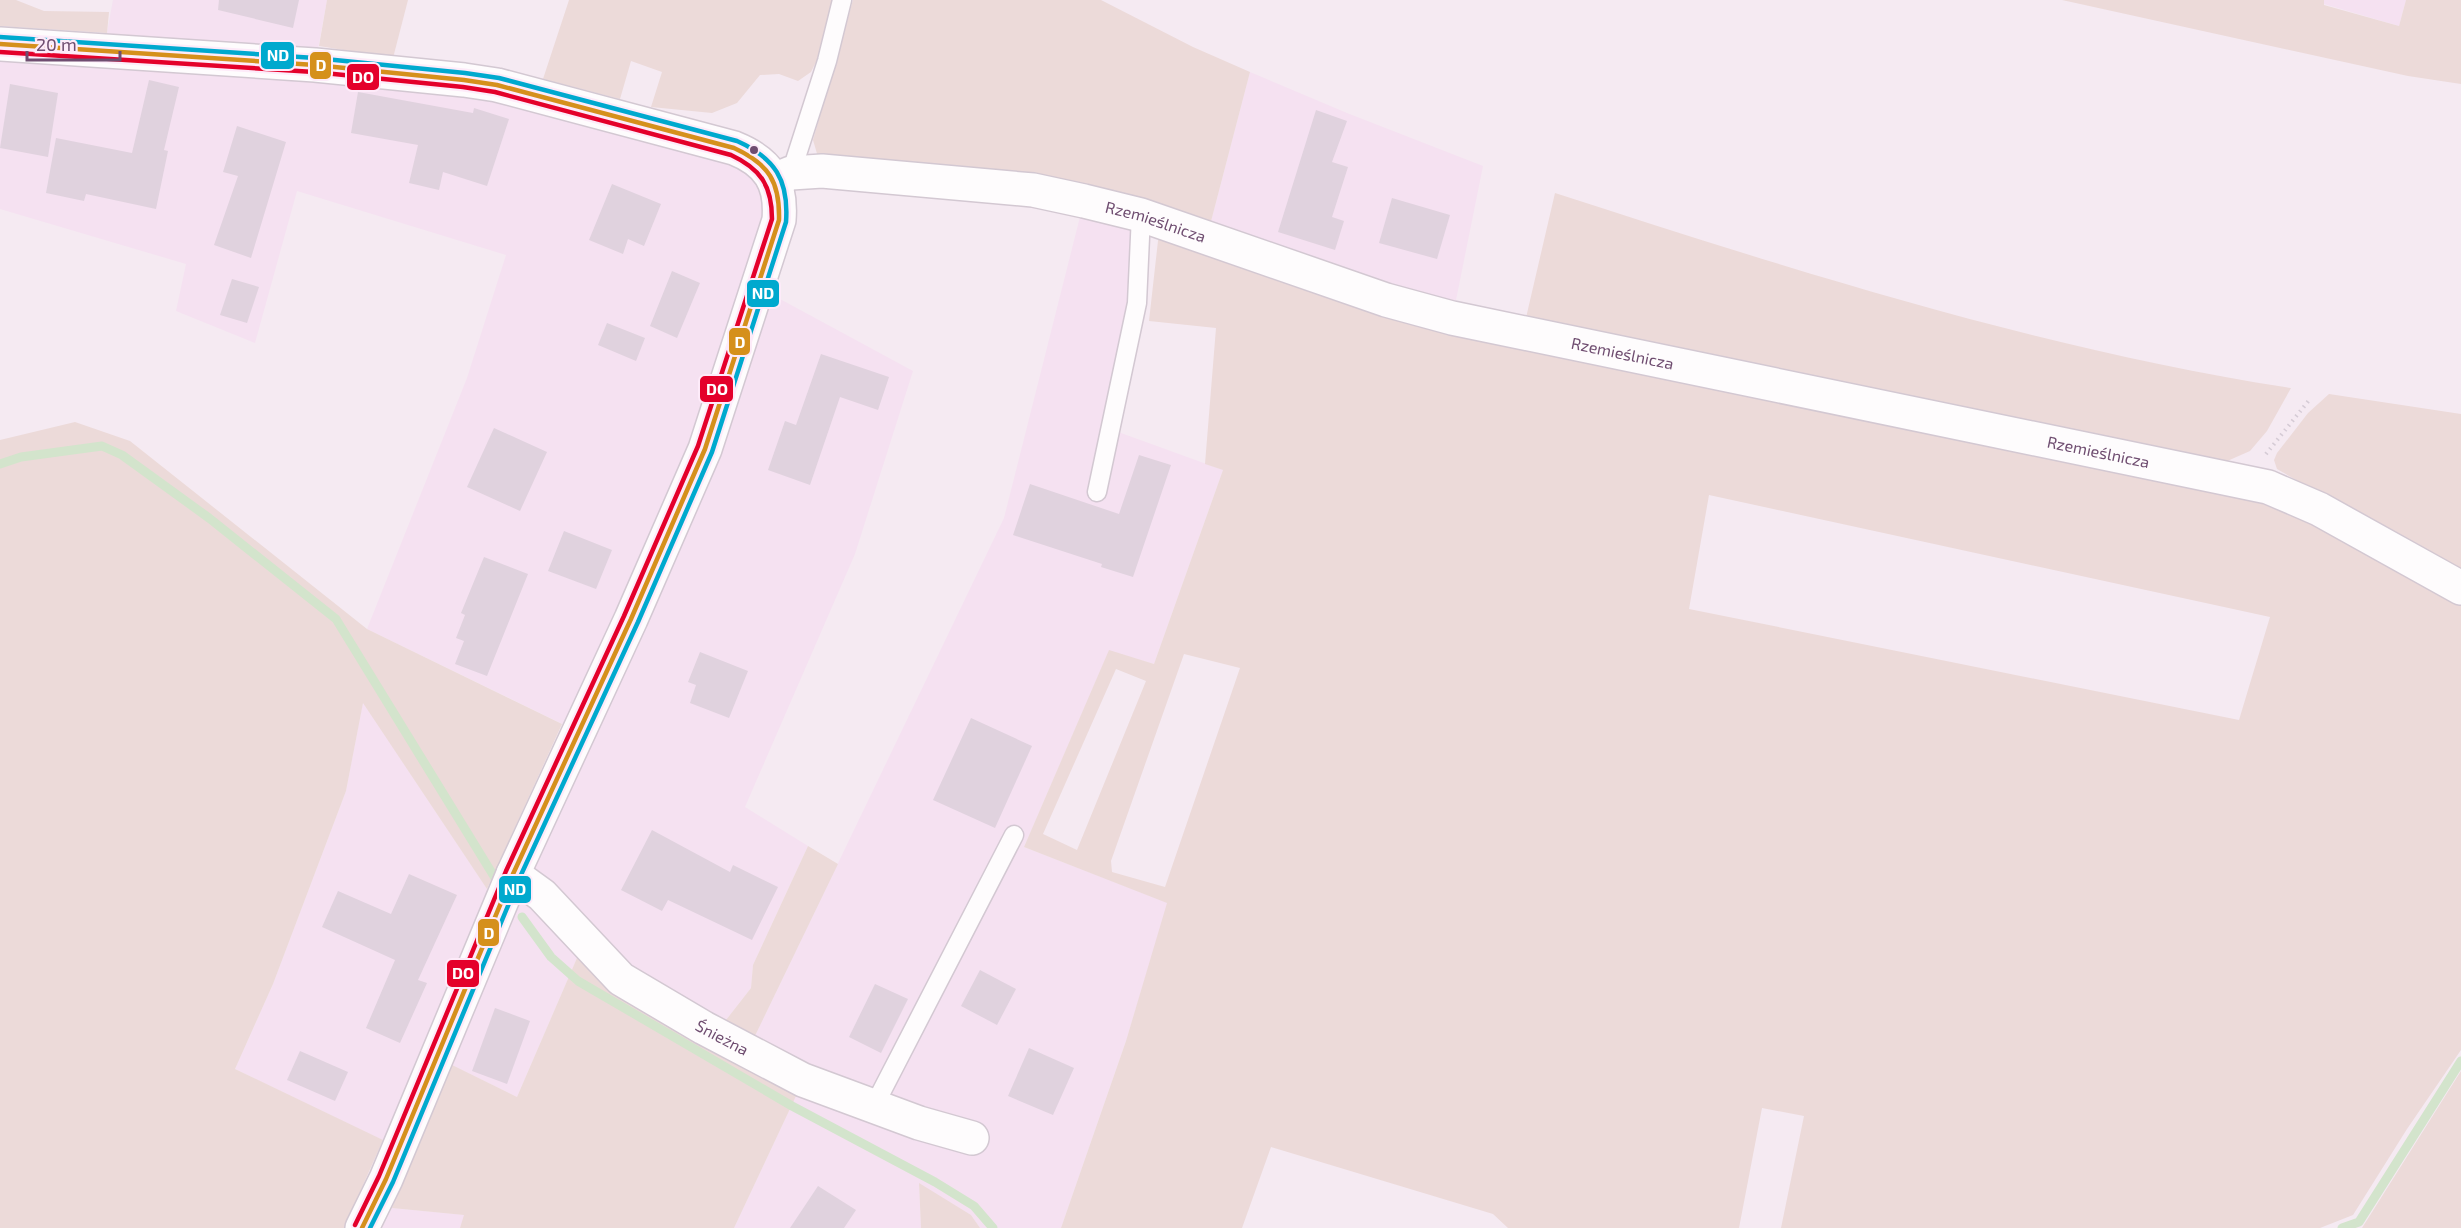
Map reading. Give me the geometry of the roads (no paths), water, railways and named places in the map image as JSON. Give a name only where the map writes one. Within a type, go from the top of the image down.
[{"type":"street","points":[[0,44],[315,65],[497,85],[734,148],[750,154],[778,176],[779,220],[705,448],[631,619],[513,874],[386,1179],[362,1228]]},
{"type":"street","name":"Rzemieślnicza","points":[[778,176],[822,171],[1033,190],[1142,215],[1386,300],[1452,318],[2249,483],[2289,494],[2461,588]]},
{"type":"street","name":"Śnieżna","points":[[513,874],[542,895],[621,979],[704,1028],[803,1080],[919,1123],[972,1138]]},
{"type":"lane","points":[[778,176],[826,61],[842,0]]},
{"type":"lane","points":[[1097,492],[1137,303],[1142,215]]},
{"type":"lane","points":[[874,1106],[1014,835]]},
{"type":"waterway","points":[[0,464],[21,457],[102,446],[122,455],[209,518],[336,619],[495,878]]},
{"type":"waterway","points":[[522,917],[551,957],[578,981],[792,1106],[935,1182],[974,1206],[993,1228]]},
{"type":"waterway","points":[[2342,1228],[2359,1222],[2461,1061]]}]
